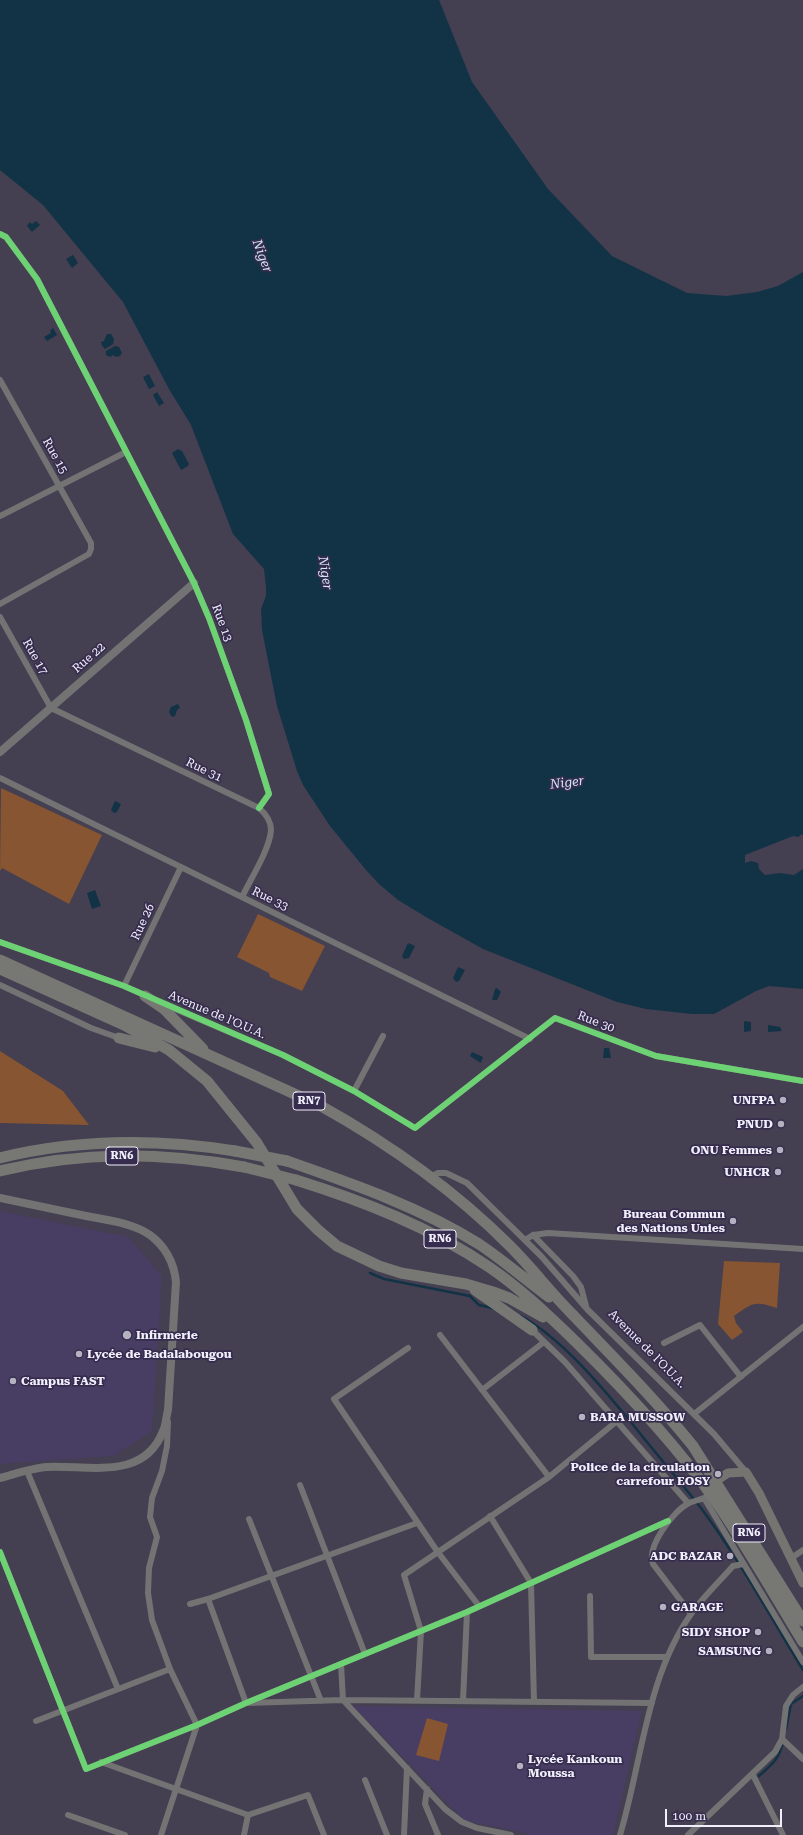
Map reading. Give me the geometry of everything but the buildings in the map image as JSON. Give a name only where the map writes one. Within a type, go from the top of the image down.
[{"type":"highway","name":"RN7","points":[[0,960],[321,1106],[365,1131],[432,1176],[463,1202],[510,1246],[571,1313]]},
{"type":"highway","points":[[0,969],[124,1025],[169,1050],[207,1081],[257,1143],[297,1209],[332,1242],[359,1258],[378,1266],[401,1273],[466,1284],[509,1298],[565,1332]]},
{"type":"highway","points":[[145,996],[169,1014],[207,1053]]},
{"type":"highway","points":[[118,1038],[169,1050]]},
{"type":"highway","name":"RN6","points":[[0,1158],[33,1150],[81,1145],[141,1142],[204,1146],[235,1150],[287,1161],[353,1183],[434,1220],[479,1245],[571,1313],[673,1421],[693,1446],[716,1481],[803,1621]]},
{"type":"highway","name":"RN6","points":[[0,1171],[34,1163],[85,1156],[134,1155],[206,1160],[244,1167],[296,1180],[368,1204],[409,1221],[489,1267],[542,1310],[565,1332],[614,1380],[680,1453],[705,1493],[719,1507],[803,1642]]},
{"type":"highway","points":[[466,1284],[532,1330]]},
{"type":"main road","points":[[705,1493],[716,1481],[728,1473],[746,1472]]},
{"type":"main road","name":"Avenue de l'O.U.A.","points":[[746,1472],[759,1493],[803,1583]]},
{"type":"street","name":"Rue 13","points":[[0,234],[6,237],[37,279],[194,583],[210,618],[246,720],[269,794],[259,808]]},
{"type":"street","name":"Rue 15","points":[[0,380],[91,543],[92,549],[89,554],[0,604]]},
{"type":"street","points":[[0,516],[126,452]]},
{"type":"street","name":"Rue 22","points":[[0,752],[194,583]]},
{"type":"street","name":"Rue 17","points":[[0,617],[51,708]]},
{"type":"street","name":"Rue 31","points":[[51,708],[259,808],[266,814],[270,822],[271,830],[268,844],[242,897]]},
{"type":"street","name":"Rue 33","points":[[0,778],[530,1039]]},
{"type":"street","name":"Rue 26","points":[[124,986],[181,867]]},
{"type":"street","name":"Avenue de l'O.U.A.","points":[[0,942],[124,986],[284,1055],[354,1091],[415,1128]]},
{"type":"street","points":[[0,985],[92,1028],[118,1038]]},
{"type":"street","name":"Rue 30","points":[[415,1128],[555,1018],[656,1056],[803,1081]]},
{"type":"street","points":[[354,1091],[383,1036]]},
{"type":"street","name":"Avenue de l'O.U.A.","points":[[432,1176],[438,1173],[446,1173],[467,1183],[525,1240],[587,1308],[714,1434],[746,1472]]},
{"type":"street","points":[[0,1198],[135,1228],[150,1235],[161,1246],[174,1268],[176,1282],[167,1446],[162,1471],[152,1498],[150,1517],[157,1537],[149,1568],[148,1593],[152,1620],[170,1669],[198,1725],[161,1835]]},
{"type":"street","points":[[525,1240],[532,1235],[548,1233],[803,1249]]},
{"type":"street","points":[[532,1235],[573,1276],[581,1287],[587,1308]]},
{"type":"street","points":[[664,1342],[700,1325],[741,1377]]},
{"type":"street","points":[[694,1414],[803,1328]]},
{"type":"street","points":[[532,1330],[565,1362],[688,1503]]},
{"type":"street","points":[[440,1335],[549,1477]]},
{"type":"street","points":[[482,1390],[544,1342]]},
{"type":"street","points":[[408,1348],[334,1399],[417,1523],[479,1606]]},
{"type":"street","points":[[0,1478],[46,1467],[108,1468],[130,1464],[140,1459],[151,1450],[158,1441],[163,1430],[168,1410]]},
{"type":"street","points":[[417,1700],[421,1631],[404,1575],[437,1551],[549,1477],[617,1421]]},
{"type":"street","points":[[27,1471],[118,1689]]},
{"type":"street","points":[[300,1485],[365,1654]]},
{"type":"street","points":[[0,1552],[86,1769],[198,1725],[246,1703],[467,1612],[668,1521],[688,1503],[705,1493],[743,1564],[803,1662]]},
{"type":"street","points":[[490,1516],[530,1583],[534,1702]]},
{"type":"street","points":[[249,1519],[321,1701]]},
{"type":"street","points":[[668,1521],[652,1551],[651,1560],[691,1614]]},
{"type":"street","points":[[190,1604],[208,1599],[417,1523]]},
{"type":"street","points":[[790,1558],[803,1550]]},
{"type":"street","points":[[620,1835],[652,1703],[667,1657],[691,1614],[733,1566],[743,1564]]},
{"type":"street","points":[[590,1596],[591,1657],[667,1657]]},
{"type":"street","points":[[208,1599],[246,1703]]},
{"type":"street","points":[[463,1701],[467,1612]]},
{"type":"street","points":[[341,1664],[344,1700],[445,1809],[462,1822],[477,1828],[511,1835]]},
{"type":"street","points":[[36,1721],[170,1669]]},
{"type":"street","points":[[688,1835],[776,1752],[782,1739],[786,1706],[793,1695],[803,1687]]},
{"type":"street","points":[[246,1703],[344,1700],[652,1703]]},
{"type":"street","points":[[782,1739],[803,1759]]},
{"type":"street","points":[[101,1762],[248,1815],[308,1795],[324,1835]]},
{"type":"street","points":[[404,1835],[407,1768]]},
{"type":"street","points":[[753,1775],[783,1835]]},
{"type":"street","points":[[365,1780],[387,1835]]},
{"type":"street","points":[[427,1789],[425,1804],[438,1835]]},
{"type":"street","points":[[68,1815],[125,1835]]},
{"type":"street","points":[[244,1835],[248,1815]]},
{"type":"shaded area","points":[[1,788],[102,835],[69,904],[2,868],[0,871]]},
{"type":"shaded area","points":[[258,914],[325,946],[302,991],[270,977],[269,973],[237,957]]},
{"type":"shaded area","points":[[0,1051],[63,1091],[89,1125],[0,1123]]},
{"type":"shaded area","name":"Lycée de Badalabougou","points":[[0,1211],[128,1237],[162,1276],[152,1431],[113,1456],[0,1464]]},
{"type":"shaded area","points":[[724,1261],[780,1263],[777,1308],[763,1304],[754,1304],[750,1305],[734,1316],[736,1323],[743,1332],[732,1340],[718,1324]]},
{"type":"shaded area","name":"Lycée Kankoun Moussa","points":[[353,1706],[642,1711],[613,1835],[528,1835],[523,1832],[465,1821]]},
{"type":"shaded area","points":[[427,1718],[448,1724],[439,1761],[416,1755]]},
{"type":"water","name":"Niger","points":[[0,0],[439,0],[472,82],[548,189],[612,256],[687,293],[726,296],[757,292],[778,286],[803,272],[803,836],[802,834],[798,837],[793,836],[745,855],[745,863],[751,861],[758,863],[759,869],[765,875],[780,873],[794,875],[803,869],[803,989],[769,986],[756,991],[714,1014],[692,1014],[646,1009],[617,1002],[483,949],[398,900],[379,884],[366,870],[330,826],[303,785],[297,771],[277,706],[262,630],[261,609],[266,596],[264,569],[233,534],[191,425],[169,389],[123,302],[43,205],[0,170]]},
{"type":"water","points":[[36,221],[40,225],[32,232],[27,226],[30,222],[32,224]]},
{"type":"water","points":[[73,255],[78,263],[72,268],[66,259]]},
{"type":"water","points":[[53,328],[57,335],[47,341],[44,337],[51,333],[50,331]]},
{"type":"water","points":[[107,334],[111,334],[114,339],[113,344],[105,349],[101,342],[104,341]]},
{"type":"water","points":[[115,346],[119,347],[122,353],[120,356],[116,357],[113,355],[110,357],[106,355],[106,351]]},
{"type":"water","points":[[149,374],[155,386],[149,389],[143,377]]},
{"type":"water","points":[[157,392],[164,403],[159,406],[153,395]]},
{"type":"water","points":[[178,449],[182,451],[189,464],[181,470],[172,453]]},
{"type":"water","points":[[178,704],[180,708],[177,710],[175,716],[172,717],[169,712],[171,707]]},
{"type":"water","points":[[115,801],[121,804],[117,812],[114,813],[111,810]]},
{"type":"water","points":[[95,890],[101,906],[92,909],[87,893]]},
{"type":"water","points":[[408,943],[415,946],[409,958],[404,959],[402,956]]},
{"type":"water","points":[[458,967],[465,970],[459,981],[456,982],[453,978]]},
{"type":"water","points":[[497,988],[501,992],[497,1000],[492,1000],[495,989]]},
{"type":"water","points":[[744,1021],[751,1022],[751,1031],[744,1032]]},
{"type":"water","points":[[768,1025],[780,1027],[782,1031],[768,1032]]},
{"type":"water","points":[[604,1048],[609,1048],[611,1058],[603,1058]]},
{"type":"water","points":[[472,1052],[483,1057],[481,1063],[470,1056]]},
{"type":"waterway","points":[[370,1273],[384,1279],[470,1296],[479,1305],[496,1309]]},
{"type":"waterway","points":[[521,1316],[536,1325],[551,1337],[580,1364],[630,1421],[701,1508],[741,1567],[803,1670]]},
{"type":"waterway","points":[[786,1729],[791,1704],[803,1696]]},
{"type":"waterway","points":[[759,1776],[777,1758],[783,1742]]},
{"type":"cycle path","points":[[0,234],[6,237],[37,279],[194,583],[209,618],[246,720],[269,794],[259,808]]},
{"type":"cycle path","points":[[0,942],[124,986],[283,1055],[354,1091],[415,1128],[555,1018],[656,1056],[803,1081]]},
{"type":"cycle path","points":[[0,1552],[86,1769],[197,1725],[246,1703],[467,1612],[668,1521]]},
{"type":"place","name":"UNFPA","points":[[783,1100]]},
{"type":"place","name":"PNUD","points":[[781,1124]]},
{"type":"place","name":"ONU Femmes","points":[[780,1150]]},
{"type":"place","name":"UNHCR","points":[[778,1172]]},
{"type":"place","name":"Bureau Commun des Nations Unies","points":[[733,1221]]},
{"type":"place","name":"Infirmerie","points":[[127,1335]]},
{"type":"place","name":"Lycée de Badalabougou","points":[[79,1354]]},
{"type":"place","name":"Campus FAST","points":[[13,1381]]},
{"type":"place","name":"BARA MUSSOW","points":[[582,1417]]},
{"type":"place","name":"Police de la circulation carrefour EOSY","points":[[718,1474]]},
{"type":"place","name":"ADC BAZAR","points":[[730,1556]]},
{"type":"place","name":"GARAGE","points":[[663,1607]]},
{"type":"place","name":"SIDY SHOP","points":[[758,1632]]},
{"type":"place","name":"SAMSUNG","points":[[769,1651]]},
{"type":"place","name":"Lycée Kankoun Moussa","points":[[520,1766]]}]
